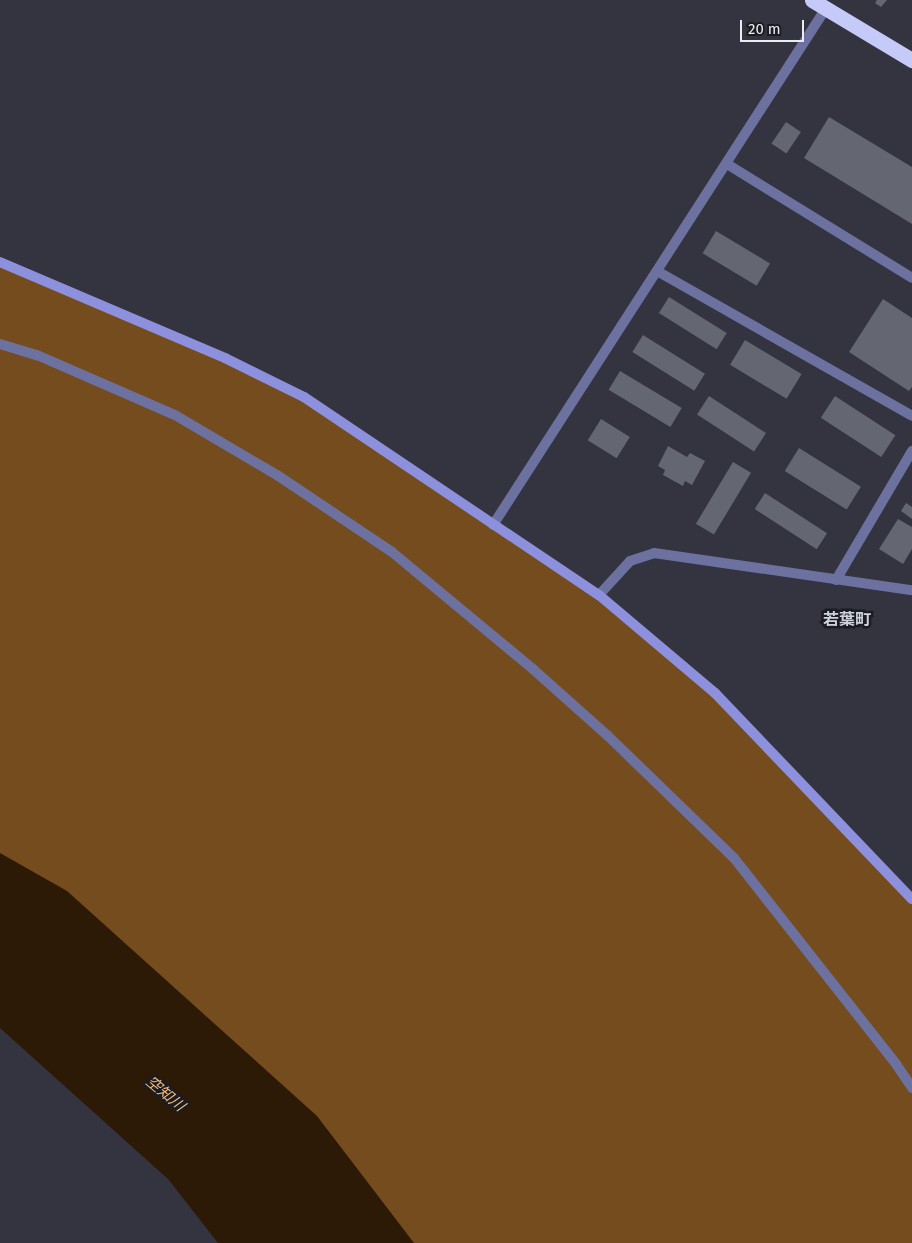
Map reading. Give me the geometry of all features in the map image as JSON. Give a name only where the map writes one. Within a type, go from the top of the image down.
[{"type":"highway","points":[[812,0],[912,60]]},
{"type":"street","points":[[493,525],[826,8]]},
{"type":"street","points":[[726,164],[912,278]]},
{"type":"street","points":[[0,262],[75,292],[225,358],[304,397],[599,595],[715,693],[912,899]]},
{"type":"street","points":[[657,271],[912,416]]},
{"type":"street","points":[[0,344],[37,355],[175,415],[277,476],[392,552],[534,670],[607,734],[734,858],[896,1064],[912,1088]]},
{"type":"street","points":[[836,580],[912,451]]},
{"type":"street","points":[[599,595],[630,561],[654,553],[912,590]]},
{"type":"shaded area","points":[[0,262],[304,397],[599,595],[715,693],[912,899],[912,1243],[402,1243],[0,867]]},
{"type":"water","name":"空知川","points":[[0,853],[67,891],[317,1116],[414,1243],[218,1243],[168,1179],[0,1028]]},
{"type":"building","points":[[877,0],[887,0],[881,7],[875,3]]},
{"type":"building","points":[[829,117],[912,167],[912,224],[804,158]]},
{"type":"building","points":[[786,122],[801,132],[786,154],[771,144]]},
{"type":"building","points":[[716,231],[770,263],[757,286],[703,253]]},
{"type":"building","points":[[669,297],[727,333],[717,349],[659,313]]},
{"type":"building","points":[[883,299],[912,318],[912,387],[909,391],[849,352]]},
{"type":"building","points":[[643,335],[705,374],[694,391],[632,352]]},
{"type":"building","points":[[745,340],[802,374],[787,399],[730,365]]},
{"type":"building","points":[[620,371],[682,408],[670,427],[609,390]]},
{"type":"building","points":[[709,396],[766,433],[754,451],[697,414]]},
{"type":"building","points":[[835,396],[895,435],[881,457],[821,418]]},
{"type":"building","points":[[601,419],[630,437],[617,458],[588,440]]},
{"type":"building","points":[[668,446],[687,457],[690,453],[705,461],[692,485],[685,481],[683,486],[663,475],[665,470],[658,466]]},
{"type":"building","points":[[799,448],[861,487],[847,510],[785,471]]},
{"type":"building","points":[[733,462],[751,473],[714,535],[696,524]]},
{"type":"building","points":[[765,493],[827,533],[817,549],[755,509]]},
{"type":"building","points":[[906,503],[912,507],[912,519],[901,511]]},
{"type":"building","points":[[898,519],[912,527],[912,549],[903,564],[879,549]]},
{"type":"district","name":"若葉町","points":[[847,620]]}]
